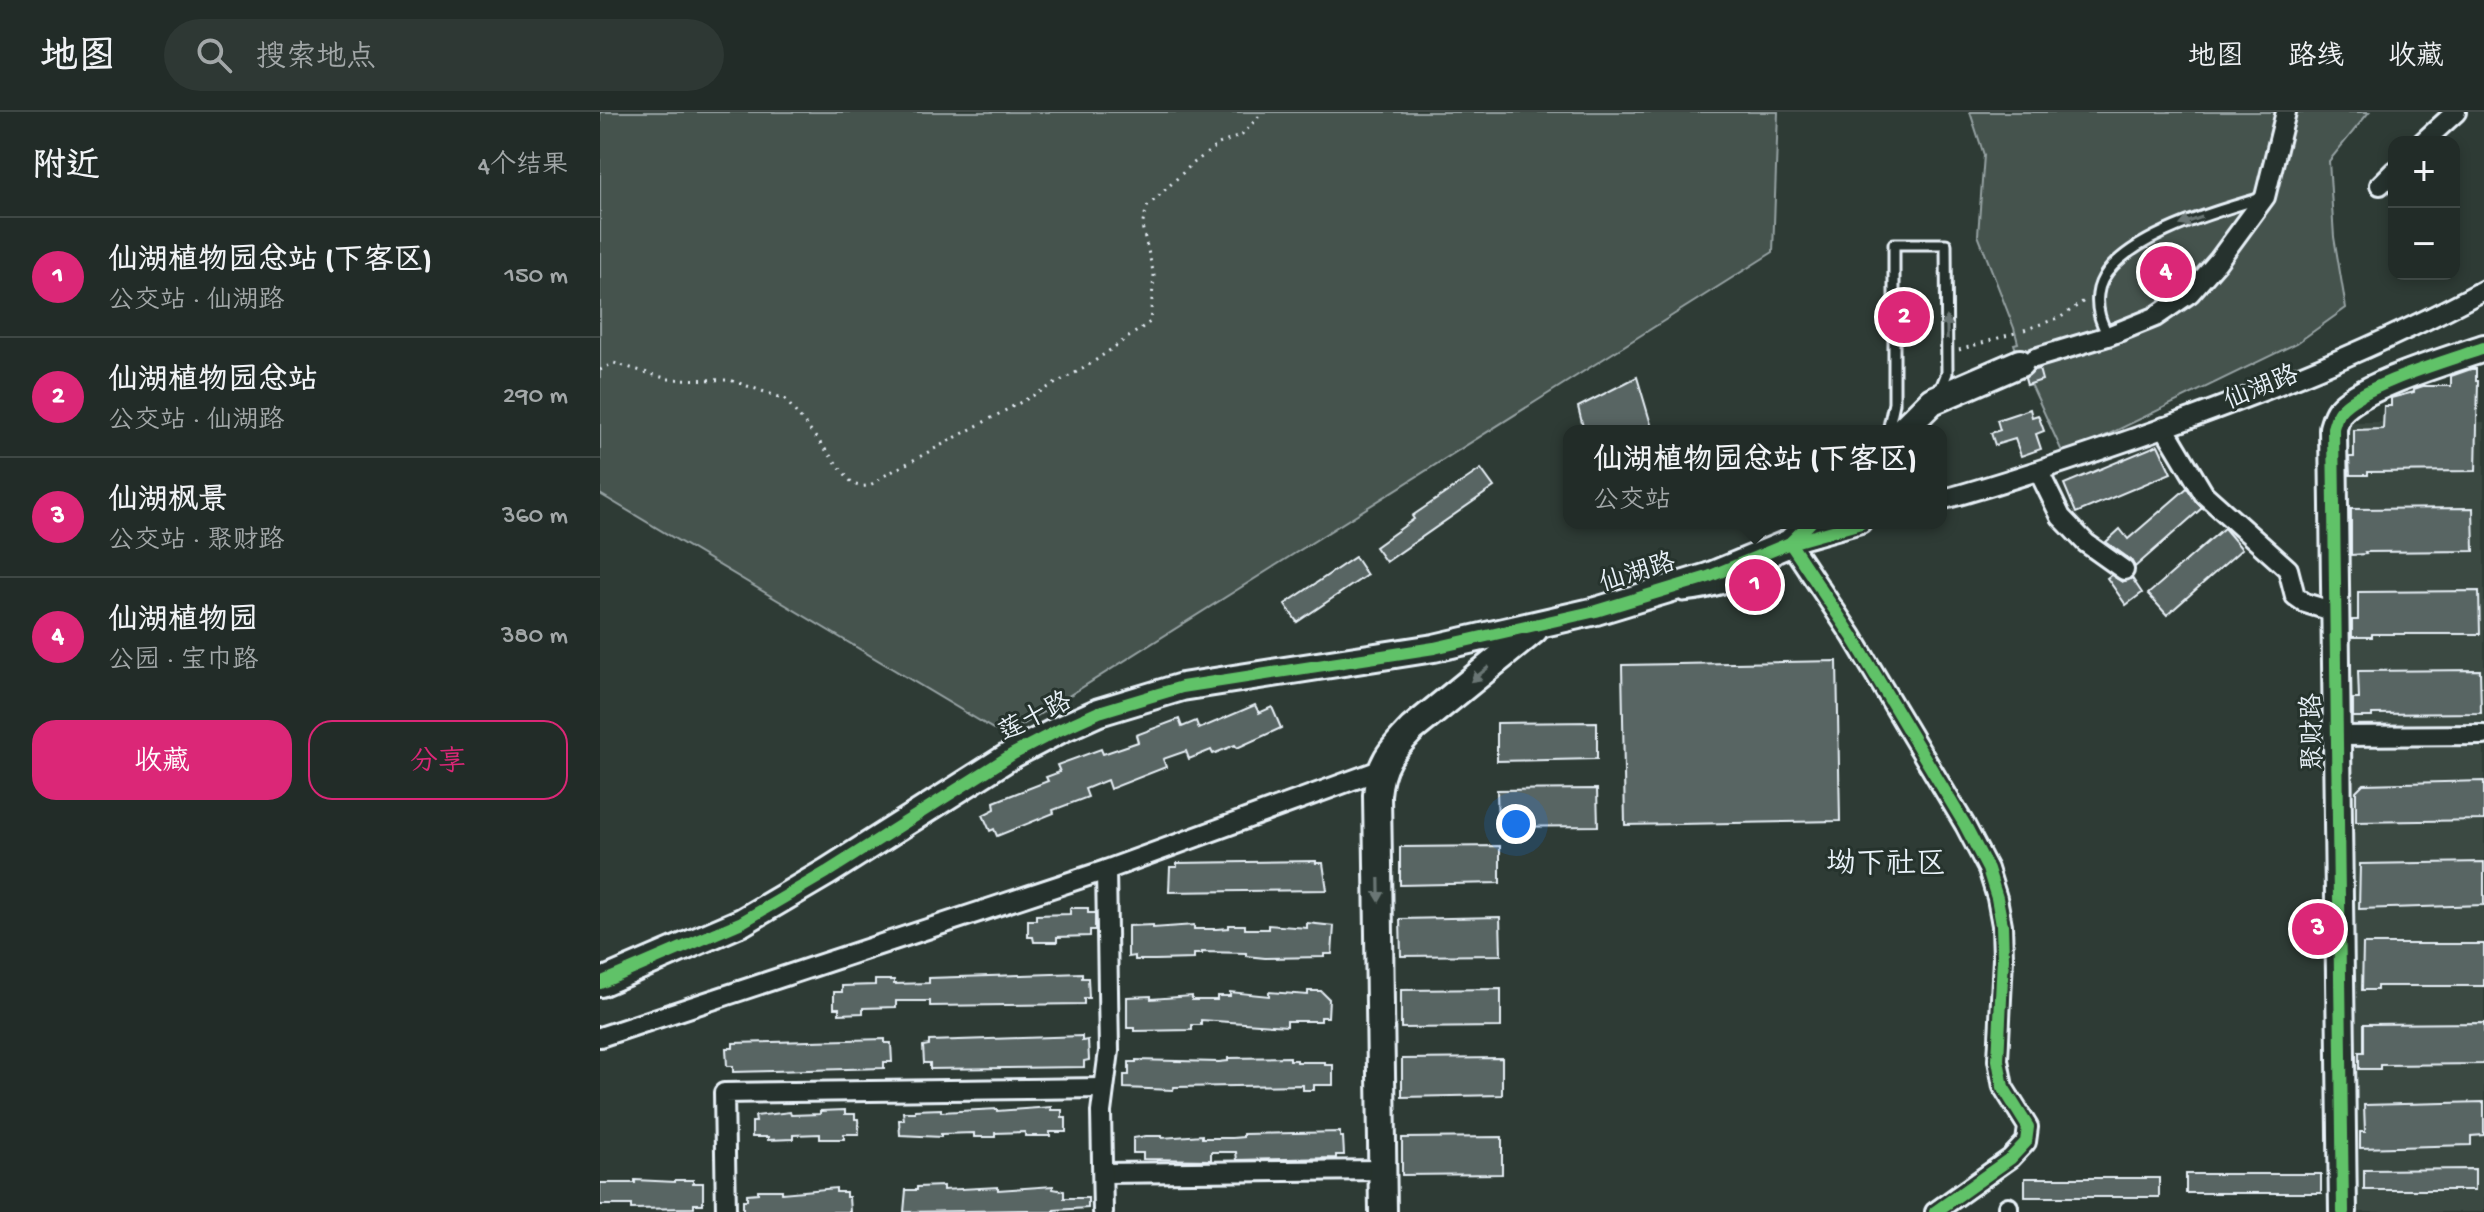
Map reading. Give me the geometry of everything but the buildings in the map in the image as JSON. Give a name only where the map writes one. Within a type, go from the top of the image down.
[{"type":"street","points":[[1908,425],[1932,401],[2028,360],[2108,336],[2155,317],[2190,293],[2265,197],[2286,112]]},
{"type":"street","points":[[2430,136],[2456,112]]},
{"type":"street","points":[[2380,185],[2388,177]]},
{"type":"street","name":"仙湖路","points":[[1947,498],[2039,472],[2249,397],[2419,325],[2484,290]]},
{"type":"street","name":"聚财路","points":[[2343,1212],[2333,428],[2337,415],[2354,400],[2384,384],[2484,348]]},
{"type":"street","points":[[2164,427],[2204,494],[2288,569],[2295,596],[2305,603],[2335,612]]},
{"type":"street","points":[[2039,472],[2061,517],[2086,543],[2124,570]]},
{"type":"street","name":"仙湖路","points":[[1790,543],[1804,529]]},
{"type":"street","name":"仙湖路","points":[[1380,770],[1394,747],[1412,729],[1540,625],[1660,593],[1790,543],[1840,529]]},
{"type":"street","points":[[1790,543],[1852,636],[1965,825],[1988,869],[1997,898],[2003,958],[1998,1060],[2003,1087],[2028,1127],[2026,1142],[2011,1158],[1935,1212]]},
{"type":"street","name":"莲十路","points":[[600,983],[742,922],[1013,754],[1099,712],[1182,687],[1434,648],[1540,625]]},
{"type":"street","points":[[2337,736],[2484,735]]},
{"type":"street","points":[[600,1037],[1106,870],[1380,770],[1377,795],[1383,1212]]},
{"type":"street","points":[[1103,1212],[1103,1088],[1109,1051],[1106,870]]},
{"type":"street","points":[[726,1212],[724,1093],[1103,1088]]},
{"type":"street","points":[[1103,1173],[1383,1170]]},
{"type":"lane","points":[[2108,336],[2099,317],[2098,292],[2111,269],[2139,246],[2172,228],[2265,197]]},
{"type":"lane","points":[[1889,425],[1894,403],[1894,244],[1946,244],[1947,373],[1932,401]]},
{"type":"path","points":[[600,370],[614,363],[668,379],[730,380],[785,399],[853,484],[861,488],[874,484],[1086,367],[1150,322],[1154,275],[1142,226],[1147,207],[1191,165],[1219,144],[1242,135],[1263,112]]},
{"type":"path","points":[[2024,330],[2061,317],[2098,292]]},
{"type":"path","points":[[1947,353],[2015,333]]},
{"type":"shaded area","points":[[600,112],[1778,112],[1773,252],[1005,736],[600,494]]},
{"type":"shaded area","points":[[1970,112],[2369,112],[2329,161],[2334,237],[2346,308],[2297,343],[2064,456],[2031,384],[2027,385],[2014,344],[2018,343],[2014,328],[1978,235],[1984,155]]},
{"type":"shaded area","points":[[2344,422],[2484,422],[2484,1212],[2351,1212]]},
{"type":"cycle path","points":[[2343,1212],[2333,428],[2340,411],[2367,392],[2408,374],[2484,348]]},
{"type":"cycle path","points":[[600,983],[742,922],[1013,754],[1099,712],[1182,687],[1434,648],[1596,611],[1708,577],[1790,543],[1804,529]]},
{"type":"cycle path","points":[[1840,529],[1790,543],[1852,636],[1965,825],[1988,869],[2002,925],[1998,1060],[2003,1087],[2028,1127],[2026,1142],[2011,1158],[1935,1212]]},
{"type":"place","name":"仙湖植物园","points":[[2166,272]]},
{"type":"place","name":"仙湖植物园总站","points":[[1904,317]]},
{"type":"place","name":"仙湖植物园总站 (下客区)","points":[[1755,585]]},
{"type":"place","name":"仙湖枫景","points":[[2318,929]]},
{"type":"district","name":"坳下社区","points":[[1886,866]]}]
